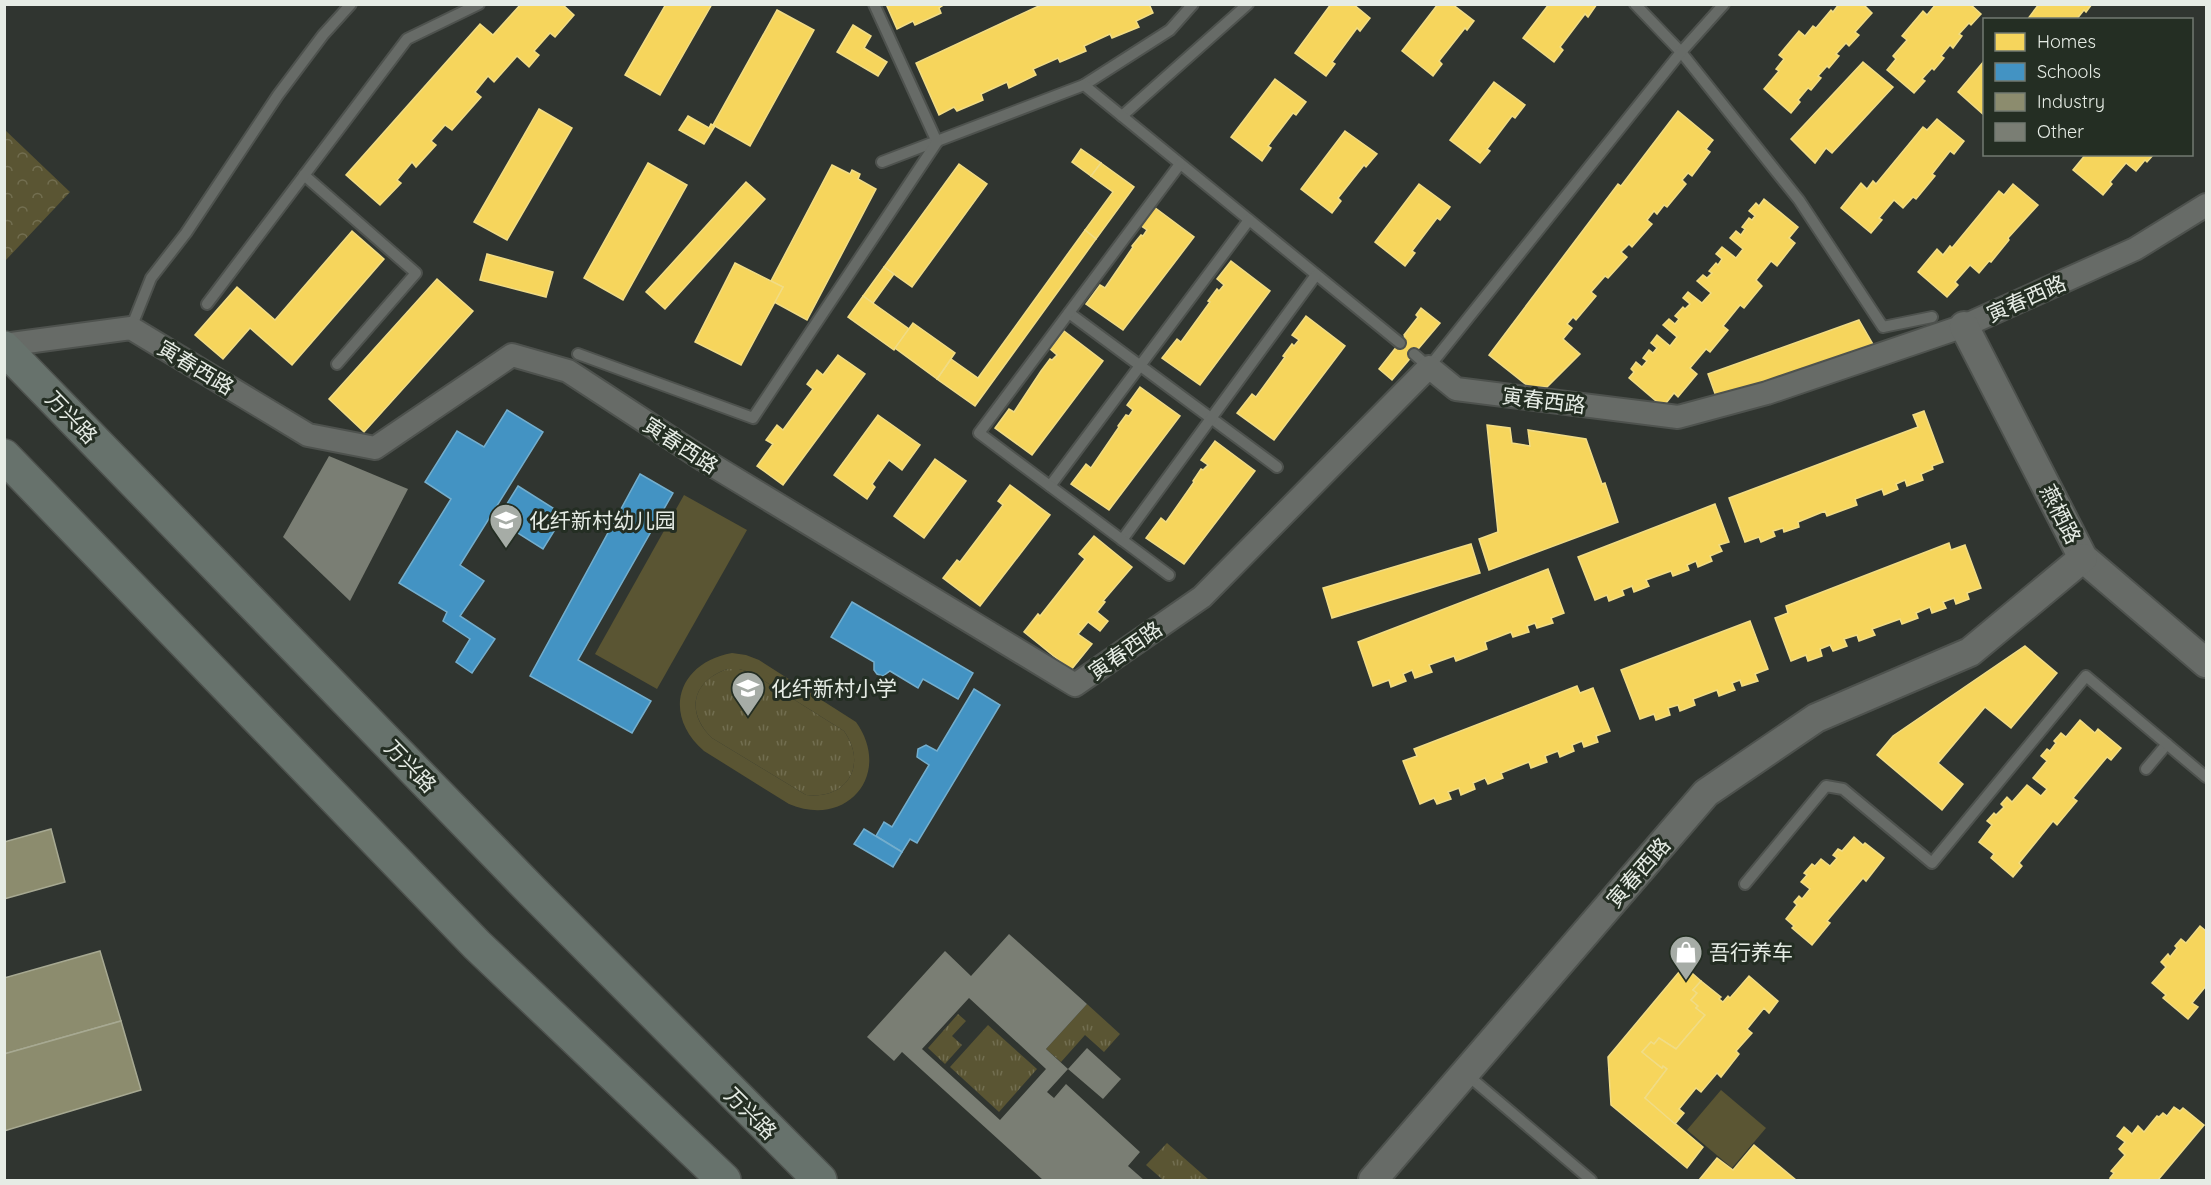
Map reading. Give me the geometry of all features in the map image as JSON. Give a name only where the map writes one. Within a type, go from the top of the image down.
[{"type":"main road","name":"万兴路","points":[[4,347],[532,891],[820,1180]]},
{"type":"main road","points":[[4,456],[477,945],[724,1180]]},
{"type":"street","name":"寅春西路","points":[[131,328],[308,435],[375,448],[512,355],[568,371],[704,460],[1075,685],[1202,597],[1421,361],[1456,389],[1678,417],[1767,393],[1964,326],[2135,249],[2206,205]]},
{"type":"street","name":"燕栖路","points":[[1964,326],[2083,558],[2206,663]]},
{"type":"street","points":[[4,347],[131,328]]},
{"type":"street","name":"寅春西路","points":[[1373,1180],[1706,793],[1816,718],[1970,652],[2083,558]]},
{"type":"lane","points":[[131,328],[151,278],[219,186],[278,95],[323,35],[351,4]]},
{"type":"lane","points":[[207,304],[407,39],[479,4]]},
{"type":"lane","points":[[874,4],[937,142]]},
{"type":"lane","points":[[882,162],[1084,85],[1170,30],[1193,4]]},
{"type":"lane","points":[[1122,116],[1248,4]]},
{"type":"lane","points":[[1635,4],[1681,52],[1799,200],[1882,327],[1932,317]]},
{"type":"lane","points":[[1421,361],[1724,4]]},
{"type":"lane","points":[[1710,20],[1733,4]]},
{"type":"lane","points":[[1084,85],[1400,343]]},
{"type":"lane","points":[[578,354],[753,418],[937,142]]},
{"type":"lane","points":[[1169,575],[979,433],[1180,164]]},
{"type":"lane","points":[[304,175],[416,273],[337,364]]},
{"type":"lane","points":[[1050,486],[1249,220]]},
{"type":"lane","points":[[1122,540],[1316,275]]},
{"type":"lane","points":[[1068,313],[1277,467]]},
{"type":"lane","points":[[1745,884],[1826,786],[1843,789],[1932,863],[2086,676],[2206,777]]},
{"type":"lane","points":[[2146,769],[2168,744]]},
{"type":"lane","points":[[1465,1073],[1591,1180]]},
{"type":"green space","points":[[4,129],[70,192],[5,261],[4,261]]},
{"type":"green space","points":[[684,495],[747,530],[657,689],[595,654]]},
{"type":"green space","points":[[732,653],[759,660],[856,722],[866,741],[869,760],[866,777],[858,792],[845,803],[829,809],[810,810],[789,804],[704,751],[691,737],[683,722],[680,707],[682,692],[688,679],[699,667],[713,659]],"holes":[[[728,669],[750,672],[844,731],[854,756],[853,768],[849,778],[842,786],[833,792],[806,795],[712,738],[703,728],[696,708],[696,698],[700,689],[716,674]]]},
{"type":"green space","points":[[728,669],[750,672],[844,731],[854,756],[849,778],[842,786],[833,792],[806,795],[712,738],[698,718],[696,698],[707,681]]},
{"type":"green space","points":[[1087,1004],[1120,1034],[1104,1052],[1085,1035],[1061,1062],[1046,1049]]},
{"type":"green space","points":[[958,1014],[966,1021],[952,1036],[962,1045],[945,1064],[928,1048]]},
{"type":"green space","points":[[988,1025],[1037,1069],[999,1112],[950,1067]]},
{"type":"green space","points":[[1721,1090],[1766,1128],[1732,1168],[1687,1130]]},
{"type":"green space","points":[[1167,1143],[1209,1180],[1163,1180],[1146,1165]]},
{"type":"building: Homes","points":[[521,4],[562,4],[574,15],[555,37],[550,33],[534,51],[539,55],[529,67],[517,56],[494,82],[488,76],[475,92],[481,97],[452,130],[445,125],[431,141],[436,145],[416,167],[412,162],[397,180],[401,183],[380,205],[346,175],[480,24],[493,35]]},
{"type":"building: Homes","points":[[666,4],[712,4],[660,95],[625,75]]},
{"type":"building: Homes","points":[[886,4],[945,4],[939,8],[941,13],[915,25],[913,21],[897,29]]},
{"type":"building: Homes","points":[[1043,4],[1149,4],[1153,13],[1136,21],[1139,27],[1112,38],[1110,34],[1084,46],[1086,51],[1060,62],[1058,58],[1033,69],[1036,75],[1009,88],[1007,82],[981,94],[983,100],[957,111],[954,107],[939,115],[916,63]]},
{"type":"building: Homes","points":[[1331,4],[1353,4],[1370,18],[1360,31],[1357,28],[1332,62],[1335,64],[1326,76],[1295,53]]},
{"type":"building: Homes","points":[[1438,4],[1452,4],[1474,21],[1467,30],[1465,28],[1439,61],[1442,64],[1433,76],[1402,51]]},
{"type":"building: Homes","points":[[1549,4],[1597,4],[1588,17],[1585,14],[1560,47],[1563,50],[1554,62],[1523,38]]},
{"type":"building: Homes","points":[[1839,4],[1863,4],[1872,13],[1855,32],[1859,35],[1849,46],[1846,43],[1836,54],[1839,56],[1818,76],[1821,78],[1811,90],[1808,88],[1791,113],[1764,89],[1779,71],[1776,69],[1784,59],[1779,55],[1799,31],[1805,36]]},
{"type":"building: Homes","points":[[1936,4],[1970,4],[1981,14],[1959,34],[1962,36],[1953,48],[1950,45],[1941,56],[1944,58],[1922,79],[1925,81],[1914,93],[1887,70],[1896,59],[1893,56],[1907,40],[1902,36],[1923,11],[1927,15]]},
{"type":"building: Homes","points":[[2039,4],[2092,4],[2078,18],[2028,18]]},
{"type":"building: Homes","points":[[777,10],[814,30],[750,146],[713,125]]},
{"type":"building: Homes","points":[[853,25],[871,36],[864,48],[887,62],[878,76],[837,52]]},
{"type":"building: Homes","points":[[1863,62],[1893,87],[1832,153],[1826,148],[1815,163],[1791,139]]},
{"type":"building: Homes","points":[[1983,62],[1983,114],[1958,92]]},
{"type":"building: Homes","points":[[1275,79],[1306,102],[1296,115],[1293,113],[1268,146],[1271,148],[1262,161],[1231,137]]},
{"type":"building: Homes","points":[[1494,82],[1525,105],[1515,118],[1512,116],[1487,149],[1490,151],[1480,163],[1450,140]]},
{"type":"building: Homes","points":[[539,109],[572,128],[507,240],[474,222]]},
{"type":"building: Homes","points":[[1678,111],[1713,140],[1706,149],[1710,152],[1692,176],[1688,173],[1682,180],[1686,184],[1667,207],[1664,205],[1657,214],[1654,211],[1647,220],[1652,224],[1632,247],[1629,244],[1621,252],[1627,257],[1608,278],[1605,276],[1591,292],[1596,296],[1576,320],[1573,317],[1567,324],[1572,328],[1563,339],[1580,354],[1547,387],[1529,387],[1489,355],[1618,184],[1621,186]]},
{"type":"building: Homes","points":[[688,116],[709,128],[711,124],[715,126],[704,144],[679,130]]},
{"type":"building: Homes","points":[[1937,119],[1964,141],[1954,154],[1950,151],[1932,174],[1935,176],[1916,199],[1913,197],[1903,208],[1894,200],[1879,218],[1882,220],[1871,233],[1841,208],[1861,183],[1867,189],[1873,181],[1876,184],[1923,127],[1927,130]]},
{"type":"building: Homes","points":[[1345,131],[1377,154],[1366,167],[1364,165],[1338,198],[1341,201],[1332,213],[1301,189]]},
{"type":"building: Homes","points":[[1081,149],[1101,163],[1091,176],[1072,162]]},
{"type":"building: Homes","points":[[2084,156],[2152,156],[2147,162],[2145,160],[2136,171],[2126,163],[2110,182],[2112,184],[2103,195],[2073,170]]},
{"type":"building: Homes","points":[[648,163],[687,185],[623,300],[584,278]]},
{"type":"building: Homes","points":[[1101,163],[1134,187],[1096,239],[1085,230],[1113,192],[1091,176]]},
{"type":"building: Homes","points":[[959,164],[987,184],[912,287],[884,267]]},
{"type":"building: Homes","points":[[832,165],[850,174],[852,170],[860,174],[858,179],[876,189],[807,320],[774,302],[783,287],[771,281]]},
{"type":"building: Homes","points":[[746,182],[765,199],[665,309],[646,292]]},
{"type":"building: Homes","points":[[1419,184],[1450,207],[1440,220],[1437,218],[1412,251],[1415,253],[1405,266],[1375,242]]},
{"type":"building: Homes","points":[[2013,184],[2038,205],[2008,238],[2009,240],[1991,262],[1989,261],[1979,273],[1970,265],[1955,282],[1958,285],[1947,297],[1918,272],[1937,249],[1943,255],[1950,246],[1952,248],[1999,191],[2004,195]]},
{"type":"building: Homes","points":[[1764,199],[1798,227],[1789,238],[1795,243],[1777,266],[1771,261],[1756,280],[1762,286],[1744,308],[1740,305],[1723,326],[1728,330],[1710,352],[1706,349],[1690,368],[1697,374],[1678,397],[1674,393],[1663,407],[1629,378],[1634,372],[1631,369],[1636,362],[1642,367],[1647,361],[1643,358],[1649,350],[1653,353],[1657,348],[1651,343],[1657,335],[1670,346],[1677,337],[1663,325],[1669,319],[1675,324],[1679,319],[1675,316],[1683,307],[1685,309],[1690,304],[1683,298],[1688,292],[1702,303],[1711,293],[1697,281],[1703,275],[1707,278],[1712,273],[1709,271],[1716,263],[1718,265],[1722,259],[1716,254],[1722,247],[1736,258],[1743,249],[1730,238],[1736,231],[1741,235],[1745,229],[1742,227],[1749,218],[1752,220],[1755,216],[1749,211],[1756,203],[1759,206]]},
{"type":"building: Homes","points":[[1154,207],[1194,237],[1123,330],[1086,304],[1100,285],[1105,288],[1132,246],[1141,235],[1143,236],[1147,230],[1140,225]]},
{"type":"building: Homes","points":[[1085,230],[1096,239],[975,406],[937,379],[951,359],[978,378]]},
{"type":"building: Homes","points":[[352,231],[384,259],[292,365],[250,328],[223,359],[195,335],[237,287],[275,320]]},
{"type":"building: Homes","points":[[487,254],[553,272],[546,297],[480,280]]},
{"type":"building: Homes","points":[[1231,261],[1270,291],[1200,385],[1162,358],[1177,339],[1181,342],[1217,289],[1219,291],[1224,285],[1217,279]]},
{"type":"building: Homes","points":[[735,263],[783,287],[741,365],[695,342]]},
{"type":"building: Homes","points":[[884,267],[894,274],[873,303],[863,296]]},
{"type":"building: Homes","points":[[437,279],[473,311],[364,432],[329,399]]},
{"type":"building: Homes","points":[[863,296],[909,329],[894,350],[848,317]]},
{"type":"building: Homes","points":[[1421,308],[1440,323],[1392,380],[1379,369],[1405,336],[1418,317],[1416,315]]},
{"type":"building: Homes","points":[[1306,316],[1345,346],[1274,440],[1237,413],[1252,394],[1256,397],[1292,344],[1294,346],[1299,340],[1292,335]]},
{"type":"building: Homes","points":[[1859,320],[1874,346],[1717,399],[1708,374]]},
{"type":"building: Homes","points":[[913,323],[955,353],[937,379],[895,348]]},
{"type":"building: Homes","points":[[1064,331],[1103,361],[1032,455],[995,428],[1009,409],[1014,412],[1050,359],[1052,360],[1057,355],[1050,349]]},
{"type":"building: Homes","points":[[838,355],[865,374],[783,485],[757,466],[773,444],[766,440],[777,425],[783,430],[813,389],[807,384],[817,370],[823,375]]},
{"type":"building: Homes","points":[[1140,387],[1180,416],[1109,510],[1071,484],[1086,464],[1091,468],[1126,415],[1129,416],[1133,410],[1127,405]]},
{"type":"building: Homes","points":[[1924,411],[1943,462],[1921,474],[1923,480],[1907,486],[1905,480],[1896,484],[1898,489],[1884,495],[1882,489],[1855,499],[1857,505],[1827,516],[1825,511],[1798,522],[1799,527],[1784,532],[1783,528],[1773,531],[1775,536],[1761,542],[1759,537],[1745,542],[1729,498],[1918,427],[1913,415]]},
{"type":"building: Homes","points":[[878,415],[920,445],[902,470],[889,460],[872,484],[875,487],[867,499],[834,475]]},
{"type":"building: Homes","points":[[1487,425],[1510,428],[1512,443],[1530,446],[1528,430],[1586,439],[1602,484],[1605,483],[1618,522],[1489,570],[1479,539],[1498,532]]},
{"type":"building: Homes","points":[[1215,441],[1255,471],[1184,564],[1146,538],[1161,518],[1166,522],[1201,469],[1203,470],[1208,465],[1201,460]]},
{"type":"building: Homes","points":[[935,459],[966,481],[924,538],[894,516]]},
{"type":"building: Homes","points":[[1010,485],[1050,515],[980,606],[943,578],[957,560],[960,562],[1003,505],[998,501]]},
{"type":"building: Homes","points":[[1715,504],[1729,542],[1719,545],[1722,551],[1710,556],[1712,561],[1698,567],[1696,561],[1687,565],[1689,570],[1673,576],[1671,571],[1646,580],[1649,586],[1634,592],[1632,586],[1622,590],[1624,595],[1609,601],[1607,595],[1595,600],[1578,557]]},
{"type":"building: Homes","points":[[1094,536],[1132,567],[1103,601],[1105,602],[1097,612],[1108,621],[1100,631],[1088,622],[1078,634],[1092,644],[1071,670],[1024,632],[1038,614],[1040,616],[1085,559],[1079,554]]},
{"type":"building: Homes","points":[[1949,543],[1951,550],[1965,545],[1981,588],[1967,593],[1969,599],[1956,604],[1954,598],[1943,602],[1946,608],[1932,613],[1930,607],[1916,613],[1918,618],[1902,624],[1900,619],[1872,629],[1875,635],[1859,641],[1857,635],[1844,639],[1847,646],[1833,651],[1830,645],[1820,649],[1822,656],[1808,661],[1806,655],[1791,661],[1775,618],[1788,613],[1786,606]]},
{"type":"building: Homes","points":[[1471,544],[1480,573],[1332,618],[1323,588]]},
{"type":"building: Homes","points":[[1548,569],[1564,613],[1551,618],[1553,623],[1537,628],[1535,623],[1527,626],[1529,632],[1513,637],[1511,632],[1485,642],[1487,649],[1456,661],[1454,656],[1429,665],[1432,672],[1415,678],[1412,670],[1403,674],[1406,681],[1391,687],[1389,680],[1373,686],[1358,642]]},
{"type":"building: Homes","points":[[1750,621],[1768,669],[1755,674],[1758,681],[1742,686],[1740,680],[1732,683],[1735,690],[1719,696],[1717,690],[1693,699],[1695,705],[1680,711],[1678,705],[1668,708],[1670,715],[1656,720],[1654,714],[1640,719],[1621,670]]},
{"type":"building: Homes","points":[[2025,646],[2057,673],[2011,728],[1985,707],[1938,763],[1963,784],[1942,810],[1877,755],[1893,736]]},
{"type":"building: Homes","points":[[1577,686],[1580,693],[1593,688],[1610,731],[1596,736],[1598,742],[1584,747],[1582,741],[1572,745],[1574,751],[1560,757],[1558,751],[1545,756],[1547,762],[1531,768],[1529,762],[1501,773],[1503,778],[1488,784],[1485,778],[1473,783],[1475,789],[1461,795],[1459,788],[1448,792],[1451,799],[1437,804],[1434,798],[1420,804],[1403,761],[1417,756],[1414,749]]},
{"type":"building: Homes","points":[[2080,720],[2095,733],[2098,729],[2121,748],[2111,760],[2107,757],[2073,798],[2077,801],[2057,825],[2053,821],[2019,863],[2022,866],[2013,877],[1991,858],[1994,854],[1979,842],[1992,825],[1987,821],[2004,807],[2001,804],[2007,797],[2012,802],[2027,785],[2041,796],[2047,789],[2033,778],[2047,761],[2041,756],[2047,749],[2050,751],[2056,743],[2054,741],[2061,733],[2066,737]]},
{"type":"building: Homes","points":[[1854,837],[1884,858],[1866,881],[1863,878],[1827,921],[1830,923],[1812,945],[1792,928],[1794,926],[1786,919],[1797,905],[1794,902],[1799,896],[1802,899],[1810,889],[1801,882],[1807,875],[1804,873],[1812,864],[1815,866],[1821,859],[1830,866],[1837,858],[1833,855],[1838,849],[1842,851]]},
{"type":"building: Homes","points":[[2200,926],[2206,931],[2206,986],[2192,1003],[2198,1007],[2188,1019],[2163,998],[2166,995],[2152,983],[2166,967],[2161,962],[2168,954],[2170,957],[2181,939],[2186,943]]},
{"type":"building: Homes","points":[[1684,966],[1701,981],[1693,990],[1697,993],[1691,1000],[1698,1006],[1696,1008],[1705,1015],[1676,1049],[1659,1038],[1654,1044],[1651,1042],[1642,1052],[1662,1068],[1663,1066],[1667,1069],[1645,1098],[1703,1147],[1687,1168],[1611,1105],[1608,1057]]},
{"type":"building: Homes","points":[[1749,976],[1778,1001],[1769,1013],[1764,1008],[1747,1029],[1752,1033],[1736,1051],[1739,1054],[1721,1077],[1717,1073],[1701,1092],[1696,1088],[1679,1109],[1684,1113],[1675,1124],[1645,1098],[1667,1069],[1663,1066],[1662,1068],[1642,1052],[1651,1042],[1654,1044],[1659,1038],[1676,1049],[1705,1015],[1696,1008],[1698,1006],[1691,1000],[1697,993],[1693,990],[1701,981],[1721,997],[1719,999],[1723,1002],[1728,996],[1730,998]]},
{"type":"building: Homes","points":[[2174,1107],[2180,1111],[2183,1108],[2204,1125],[2158,1180],[2110,1180],[2114,1173],[2111,1171],[2125,1155],[2119,1149],[2125,1142],[2117,1136],[2124,1127],[2132,1134],[2138,1126],[2144,1132],[2157,1116],[2163,1113],[2167,1116]]},
{"type":"building: Homes","points":[[1754,1145],[1796,1180],[1699,1180],[1717,1158],[1733,1170]]},
{"type":"building: Schools","points":[[507,410],[543,432],[460,565],[484,581],[460,616],[495,639],[472,673],[456,662],[470,639],[443,621],[447,612],[399,583],[451,499],[425,482],[457,431],[484,447]]},
{"type":"building: Schools","points":[[640,474],[673,493],[578,660],[651,701],[632,733],[530,676]]},
{"type":"building: Schools","points":[[518,486],[564,515],[543,549],[497,520]]},
{"type":"building: Schools","points":[[852,602],[973,673],[958,699],[923,679],[918,688],[890,671],[883,676],[877,674],[874,670],[874,662],[831,637]]},
{"type":"building: Schools","points":[[974,689],[1000,705],[917,843],[910,839],[902,852],[876,836],[884,822],[892,827],[929,765],[917,757],[918,749],[926,745],[937,751]]},
{"type":"building: Schools","points":[[864,829],[902,852],[893,867],[854,844]]},
{"type":"building: Industry","points":[[51,829],[65,882],[4,899],[4,842]]},
{"type":"building: Industry","points":[[100,951],[121,1021],[4,1054],[4,978]]},
{"type":"building: Industry","points":[[121,1021],[141,1090],[4,1131],[4,1054]]},
{"type":"building: Other","points":[[329,456],[408,489],[350,601],[283,537]]},
{"type":"building: Other","points":[[1009,934],[1087,1004],[1046,1049],[1068,1069],[1047,1092],[1054,1098],[1066,1084],[1140,1152],[1128,1166],[1144,1180],[1043,1180],[902,1052],[894,1061],[867,1037],[945,951],[971,976]],"holes":[[[969,998],[1046,1069],[1000,1120],[922,1049]]]},
{"type":"building: Other","points":[[1087,1048],[1121,1079],[1103,1099],[1068,1069]]},
{"type":"place","name":"化纤新村幼儿园","points":[[506,549]]},
{"type":"place","name":"化纤新村小学","points":[[748,717]]},
{"type":"place","name":"吾行养车","points":[[1686,981]]}]
